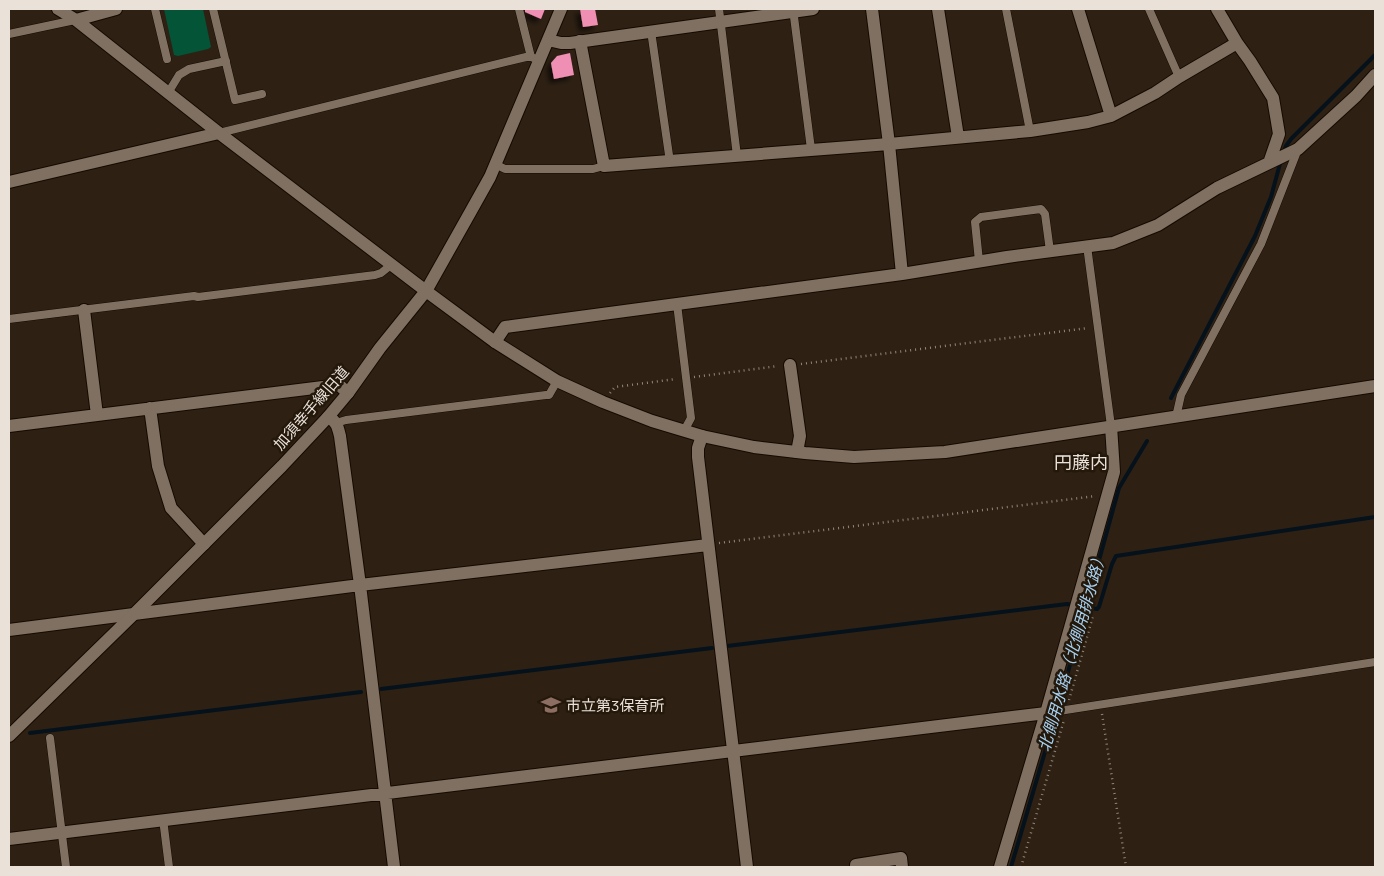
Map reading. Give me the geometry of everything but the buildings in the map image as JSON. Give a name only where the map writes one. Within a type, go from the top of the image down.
[{"type":"street","points":[[58,9],[76,20],[218,133],[495,342],[557,381],[603,402],[684,431],[754,447],[854,457],[945,452],[1375,386]]},
{"type":"street","points":[[76,20],[116,9]]},
{"type":"street","name":"加須幸手線旧道","points":[[9,736],[282,466],[332,420],[348,393],[380,348],[426,291],[471,212],[495,164],[535,58],[548,40],[561,9]]},
{"type":"street","points":[[548,40],[561,43],[651,31],[720,15],[813,9]]},
{"type":"street","points":[[872,9],[889,144],[902,274]]},
{"type":"street","points":[[938,9],[958,137]]},
{"type":"street","points":[[1078,9],[1111,116]]},
{"type":"street","points":[[1217,9],[1273,98],[1279,134],[1272,161]]},
{"type":"street","points":[[580,41],[604,166],[1030,131],[1111,116],[1155,93],[1237,43]]},
{"type":"street","points":[[495,342],[506,327],[902,274],[979,261],[1113,243],[1158,225],[1217,188],[1294,151],[1356,96],[1375,75]]},
{"type":"street","points":[[9,182],[218,133]]},
{"type":"street","points":[[84,310],[97,415]]},
{"type":"street","points":[[790,365],[800,436],[797,452]]},
{"type":"street","points":[[9,426],[339,384],[348,393]]},
{"type":"street","points":[[150,408],[158,466],[171,508],[204,544]]},
{"type":"street","points":[[332,420],[338,426],[340,436],[394,867]]},
{"type":"street","points":[[1000,867],[1114,472],[1111,426]]},
{"type":"street","points":[[702,436],[698,448],[698,457],[747,867]]},
{"type":"street","points":[[9,630],[360,585],[708,545]]},
{"type":"street","points":[[9,839],[1046,713]]},
{"type":"street","points":[[856,867],[856,864],[901,858],[902,867]]},
{"type":"lane","points":[[155,9],[167,59]]},
{"type":"lane","points":[[213,9],[235,100],[262,94]]},
{"type":"lane","points":[[218,133],[535,58],[519,9]]},
{"type":"lane","points":[[1006,9],[1030,131]]},
{"type":"lane","points":[[1149,9],[1179,77]]},
{"type":"lane","points":[[794,10],[811,149]]},
{"type":"lane","points":[[720,15],[737,156]]},
{"type":"lane","points":[[9,34],[76,20]]},
{"type":"lane","points":[[651,31],[670,162]]},
{"type":"lane","points":[[168,93],[179,75],[189,69],[226,61]]},
{"type":"lane","points":[[1176,417],[1181,395],[1261,244],[1294,151]]},
{"type":"lane","points":[[495,164],[505,169],[593,169],[604,166]]},
{"type":"lane","points":[[979,261],[975,222],[981,217],[1041,209],[1045,214],[1050,251]]},
{"type":"lane","points":[[1087,246],[1111,426]]},
{"type":"lane","points":[[9,319],[375,275],[382,273],[391,264]]},
{"type":"lane","points":[[677,304],[691,418],[684,431]]},
{"type":"lane","points":[[332,420],[346,420],[549,394],[557,381]]},
{"type":"lane","points":[[1046,713],[1375,662]]},
{"type":"lane","points":[[50,738],[66,867]]},
{"type":"lane","points":[[163,819],[169,867]]},
{"type":"path","points":[[603,402],[615,387],[1098,327]]},
{"type":"path","points":[[708,545],[1108,495]]},
{"type":"path","points":[[1073,687],[1093,616]]},
{"type":"path","points":[[1101,705],[1126,867]]},
{"type":"path","points":[[1021,867],[1060,733]]},
{"type":"green space","points":[[164,9],[203,9],[211,47],[178,56],[174,55]]},
{"type":"waterway","name":"北側用水路（北側用排水路）","points":[[1284,151],[1291,139],[1375,55]]},
{"type":"waterway","name":"北側用水路（北側用排水路）","points":[[1171,398],[1255,236],[1271,197],[1281,160]]},
{"type":"waterway","name":"北側用水路（北側用排水路）","points":[[1011,867],[1060,701],[1119,488],[1147,441]]},
{"type":"waterway","points":[[727,646],[1067,604],[1097,609],[1116,556],[1375,517]]},
{"type":"waterway","points":[[381,689],[712,648]]},
{"type":"waterway","points":[[30,733],[361,692]]},
{"type":"place","name":"市立第3保育所","points":[[551,705]]},
{"type":"district","name":"円藤内","points":[[1081,462]]}]
